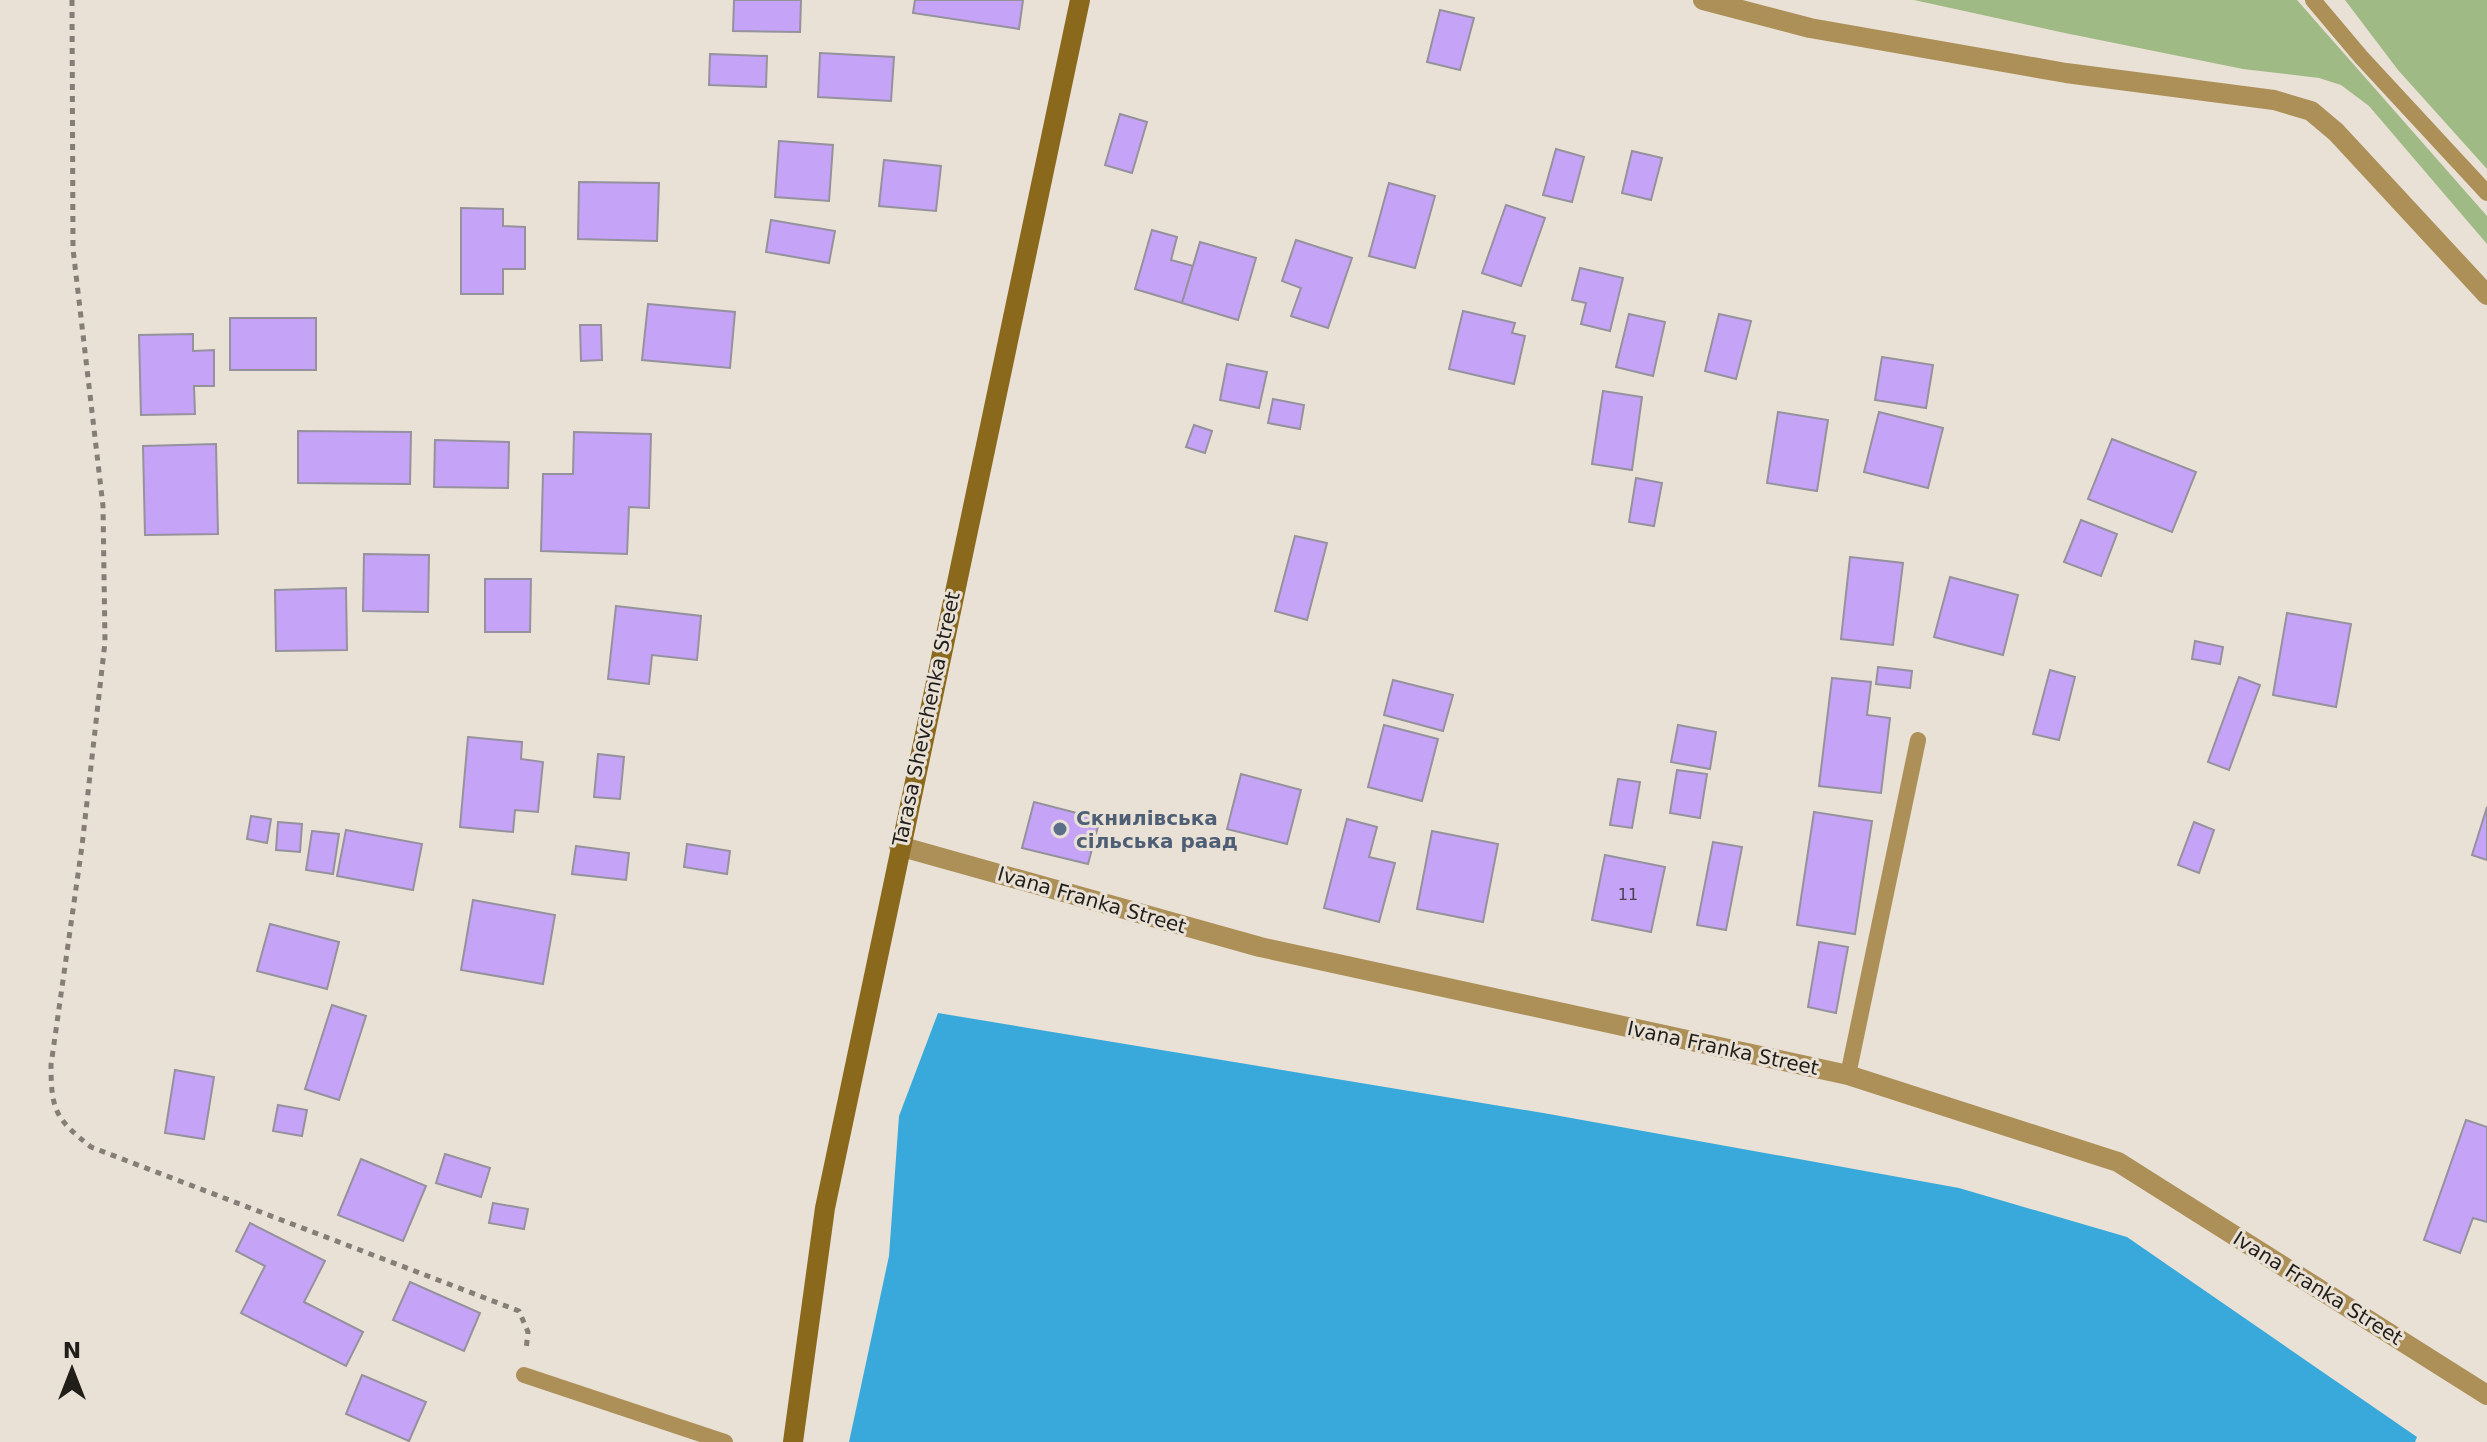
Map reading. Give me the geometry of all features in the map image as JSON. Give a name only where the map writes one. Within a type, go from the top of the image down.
[{"type":"street","name":"Tarasa Shevchenka Street","points":[[793,1442],[825,1208],[1080,0]]},
{"type":"street","points":[[1703,0],[1810,28],[2066,73],[2274,100],[2311,111],[2336,132],[2487,295]]},
{"type":"street","name":"Ivana Franka Street","points":[[899,846],[1260,947],[1848,1075],[2118,1162],[2487,1395]]},
{"type":"lane","points":[[2313,0],[2361,57],[2487,193]]},
{"type":"lane","points":[[1848,1075],[1918,740]]},
{"type":"lane","points":[[524,1375],[725,1442]]},
{"type":"path","points":[[72,0],[73,249],[103,506],[105,642],[82,846],[51,1065],[51,1097],[66,1127],[91,1147],[519,1311],[528,1332],[524,1375]]},
{"type":"green space","points":[[1914,0],[2297,0],[2487,216],[2487,244],[2369,106],[2341,85],[2319,78],[2243,69]]},
{"type":"green space","points":[[2345,0],[2487,0],[2487,169],[2398,70]]},
{"type":"water","points":[[938,1013],[1549,1114],[1959,1188],[2127,1237],[2417,1437],[2415,1442],[849,1442],[889,1256],[899,1116]]},
{"type":"building","points":[[734,0],[801,0],[800,32],[733,31]]},
{"type":"building","points":[[915,0],[1023,0],[1019,29],[913,13]]},
{"type":"building","points":[[1440,10],[1474,18],[1460,70],[1427,62]]},
{"type":"building","points":[[820,53],[894,57],[891,101],[818,97]]},
{"type":"building","points":[[710,54],[767,56],[766,87],[709,85]]},
{"type":"building","points":[[1120,114],[1147,122],[1132,173],[1105,165]]},
{"type":"building","points":[[779,141],[833,145],[829,201],[775,197]]},
{"type":"building","points":[[1556,149],[1584,157],[1572,202],[1543,195]]},
{"type":"building","points":[[1632,151],[1662,158],[1651,200],[1622,193]]},
{"type":"building","points":[[884,160],[941,166],[936,211],[879,206]]},
{"type":"building","points":[[579,182],[659,183],[657,241],[578,239]]},
{"type":"building","points":[[1389,183],[1435,196],[1415,268],[1369,256]]},
{"type":"building","points":[[1506,205],[1545,218],[1521,286],[1482,273]]},
{"type":"building","points":[[461,208],[503,209],[503,226],[525,227],[525,269],[503,269],[503,294],[461,294]]},
{"type":"building","points":[[771,220],[835,231],[829,263],[766,252]]},
{"type":"building","points":[[1152,230],[1177,237],[1171,260],[1193,266],[1182,303],[1135,289]]},
{"type":"building","points":[[1296,240],[1352,258],[1328,328],[1291,316],[1301,288],[1282,281]]},
{"type":"building","points":[[1200,242],[1256,258],[1238,320],[1182,303]]},
{"type":"building","points":[[1580,268],[1623,278],[1610,331],[1581,324],[1586,303],[1572,300]]},
{"type":"building","points":[[648,304],[735,312],[730,368],[642,360]]},
{"type":"building","points":[[1463,311],[1515,323],[1512,333],[1525,336],[1514,384],[1449,369]]},
{"type":"building","points":[[1629,314],[1665,322],[1653,376],[1616,367]]},
{"type":"building","points":[[1719,314],[1751,321],[1736,379],[1705,371]]},
{"type":"building","points":[[230,318],[316,318],[316,370],[230,370]]},
{"type":"building","points":[[580,325],[601,325],[602,360],[581,361]]},
{"type":"building","points":[[193,334],[193,351],[214,350],[214,386],[194,386],[195,414],[141,415],[139,335]]},
{"type":"building","points":[[1882,357],[1933,365],[1926,408],[1875,400]]},
{"type":"building","points":[[1227,364],[1267,372],[1259,408],[1220,400]]},
{"type":"building","points":[[1603,391],[1642,397],[1632,470],[1592,464]]},
{"type":"building","points":[[1273,399],[1304,405],[1300,429],[1268,423]]},
{"type":"building","points":[[1778,412],[1828,420],[1817,491],[1767,483]]},
{"type":"building","points":[[1879,412],[1943,428],[1928,488],[1864,472]]},
{"type":"building","points":[[1194,425],[1212,431],[1205,453],[1186,447]]},
{"type":"building","points":[[298,431],[411,432],[410,484],[298,483]]},
{"type":"building","points":[[574,432],[651,434],[649,508],[629,507],[627,554],[541,551],[543,474],[573,474]]},
{"type":"building","points":[[2112,439],[2196,472],[2172,532],[2088,499]]},
{"type":"building","points":[[435,440],[509,442],[508,488],[434,487]]},
{"type":"building","points":[[216,444],[218,534],[145,535],[143,446]]},
{"type":"building","points":[[1636,478],[1662,483],[1654,526],[1629,522]]},
{"type":"building","points":[[2081,520],[2117,534],[2101,576],[2064,562]]},
{"type":"building","points":[[1295,536],[1327,543],[1307,620],[1275,611]]},
{"type":"building","points":[[364,554],[429,555],[428,612],[363,611]]},
{"type":"building","points":[[1850,557],[1903,563],[1893,645],[1841,639]]},
{"type":"building","points":[[1950,577],[2018,595],[2003,655],[1934,637]]},
{"type":"building","points":[[485,579],[531,579],[530,632],[485,632]]},
{"type":"building","points":[[346,588],[347,650],[276,651],[275,590]]},
{"type":"building","points":[[616,606],[701,616],[697,660],[652,655],[649,684],[608,679]]},
{"type":"building","points":[[2287,613],[2351,624],[2336,707],[2273,695]]},
{"type":"building","points":[[2195,641],[2223,647],[2220,664],[2192,659]]},
{"type":"building","points":[[1878,667],[1912,671],[1910,688],[1876,684]]},
{"type":"building","points":[[2050,670],[2075,677],[2059,740],[2033,734]]},
{"type":"building","points":[[2239,677],[2260,685],[2229,770],[2208,762]]},
{"type":"building","points":[[1832,678],[1871,682],[1867,715],[1890,718],[1881,793],[1819,786]]},
{"type":"building","points":[[1393,680],[1453,695],[1443,731],[1384,715]]},
{"type":"building","points":[[1384,725],[1438,739],[1422,801],[1368,787]]},
{"type":"building","points":[[1678,725],[1716,732],[1710,769],[1671,762]]},
{"type":"building","points":[[468,737],[522,742],[521,759],[543,762],[538,812],[515,810],[513,832],[460,827]]},
{"type":"building","points":[[598,754],[624,757],[620,799],[594,797]]},
{"type":"building","points":[[1677,770],[1707,774],[1700,818],[1670,813]]},
{"type":"building","points":[[1241,774],[1301,790],[1287,844],[1227,829]]},
{"type":"building","points":[[1618,779],[1640,782],[1632,828],[1610,825]]},
{"type":"building","points":[[1034,802],[1100,819],[1088,864],[1022,848]]},
{"type":"building","points":[[2487,807],[2487,860],[2472,855]]},
{"type":"building","points":[[1814,812],[1872,821],[1855,934],[1797,925]]},
{"type":"building","points":[[251,816],[271,819],[267,843],[247,839]]},
{"type":"building","points":[[1347,819],[1377,827],[1369,857],[1395,863],[1379,922],[1324,908]]},
{"type":"building","points":[[278,822],[302,824],[300,852],[276,850]]},
{"type":"building","points":[[2194,822],[2214,830],[2199,873],[2178,865]]},
{"type":"building","points":[[346,830],[422,844],[413,890],[337,876]]},
{"type":"building","points":[[312,831],[339,834],[333,874],[306,870]]},
{"type":"building","points":[[1432,831],[1498,844],[1483,922],[1417,909]]},
{"type":"building","points":[[1713,842],[1742,847],[1726,930],[1697,925]]},
{"type":"building","points":[[687,844],[730,851],[727,874],[684,867]]},
{"type":"building","points":[[576,846],[629,853],[626,880],[572,874]]},
{"type":"building","points":[[1605,855],[1665,867],[1651,932],[1592,920]]},
{"type":"building","points":[[473,900],[555,915],[543,984],[461,970]]},
{"type":"building","points":[[270,924],[339,942],[327,989],[257,971]]},
{"type":"building","points":[[1819,942],[1848,947],[1836,1013],[1808,1007]]},
{"type":"building","points":[[332,1005],[366,1016],[339,1100],[305,1089]]},
{"type":"building","points":[[175,1070],[214,1077],[204,1139],[165,1133]]},
{"type":"building","points":[[278,1105],[307,1110],[302,1136],[273,1131]]},
{"type":"building","points":[[2466,1120],[2487,1127],[2487,1222],[2473,1218],[2460,1253],[2424,1240]]},
{"type":"building","points":[[445,1154],[490,1168],[481,1197],[436,1183]]},
{"type":"building","points":[[361,1159],[426,1186],[403,1241],[338,1215]]},
{"type":"building","points":[[493,1203],[528,1209],[524,1229],[489,1223]]},
{"type":"building","points":[[250,1223],[325,1261],[304,1302],[363,1332],[346,1366],[241,1313],[265,1266],[236,1251]]},
{"type":"building","points":[[410,1282],[480,1313],[464,1351],[393,1320]]},
{"type":"building","points":[[362,1375],[426,1402],[409,1441],[346,1414]]},
{"type":"place","name":"Скнилівська сільська раад","points":[[1060,829]]}]
